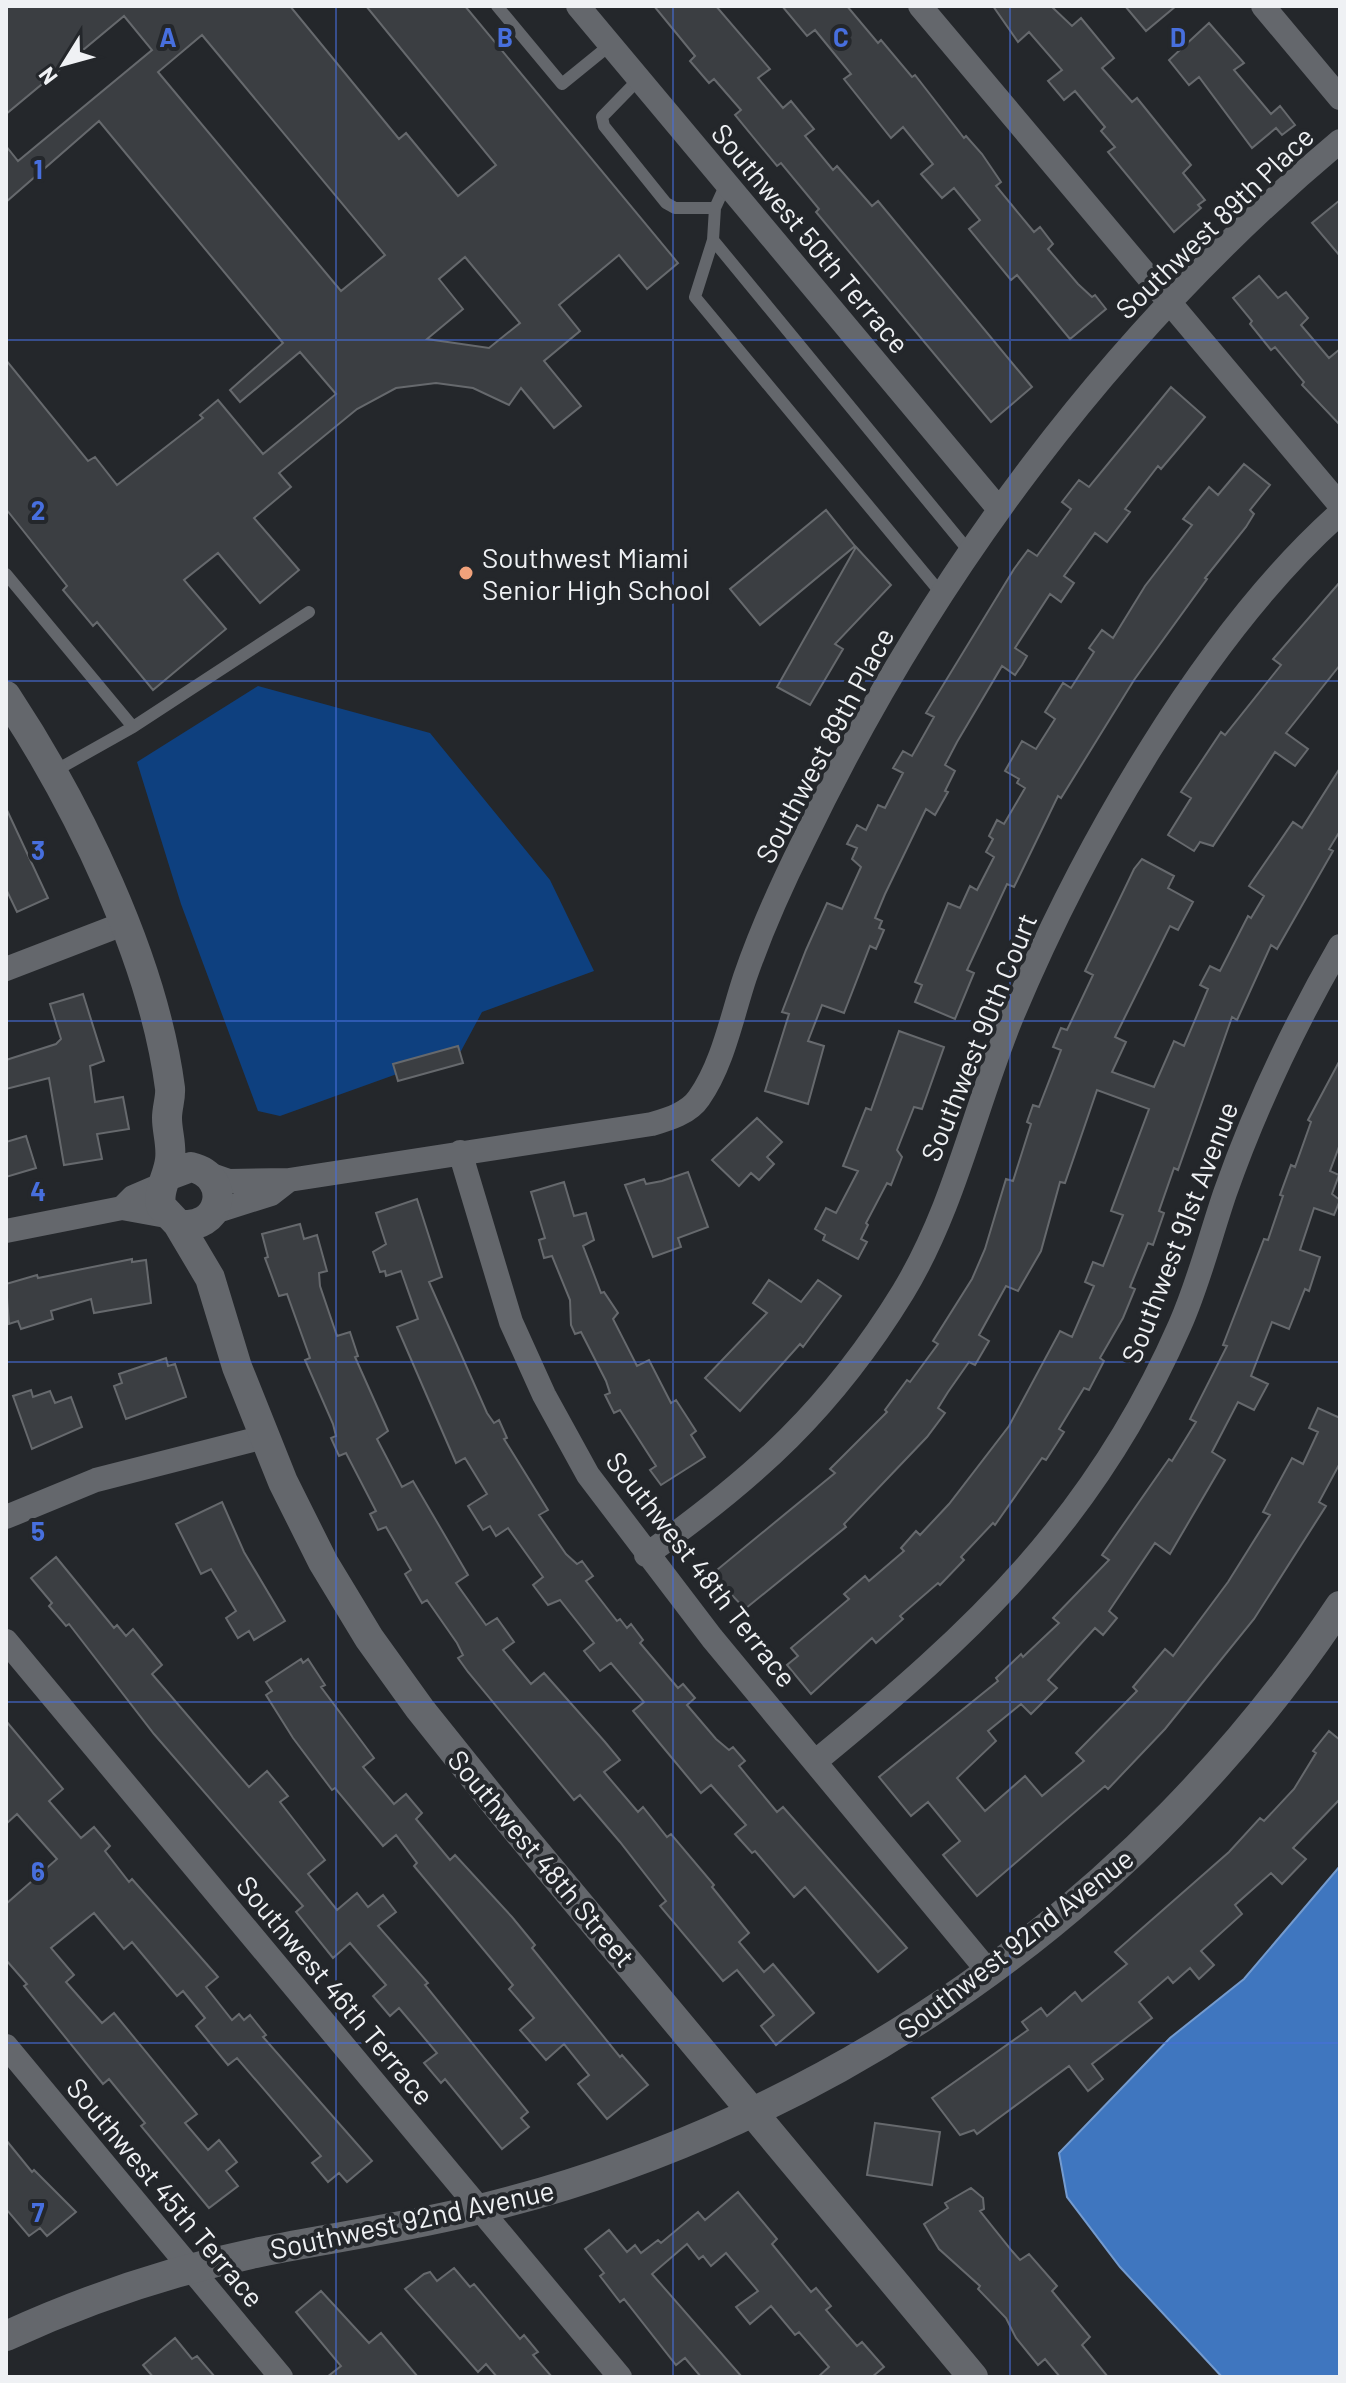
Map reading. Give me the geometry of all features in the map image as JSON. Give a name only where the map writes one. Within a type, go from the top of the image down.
[{"type":"street","name":"Southwest 50th Terrace","points":[[578,6],[998,508]]},
{"type":"street","points":[[920,6],[1340,505]]},
{"type":"street","points":[[1263,6],[1340,98]]},
{"type":"street","name":"Southwest 89th Place","points":[[204,1171],[229,1181],[289,1180],[652,1124],[673,1117],[699,1098],[762,933],[801,845],[940,592],[968,550],[998,508],[1109,371],[1170,304],[1285,189],[1340,141]]},
{"type":"street","name":"Southwest 90th Court","points":[[646,1555],[736,1489],[794,1437],[837,1388],[884,1322],[929,1243],[1011,1020],[1055,922],[1107,825],[1150,751],[1211,663],[1290,561],[1340,513]]},
{"type":"street","name":"Southwest 48th Street","points":[[6,696],[53,772],[123,924],[153,1014],[171,1092],[186,1114],[204,1171],[217,1185],[219,1199],[212,1215],[215,1264],[210,1278]]},
{"type":"street","points":[[6,969],[123,924]]},
{"type":"street","name":"Southwest 91st Avenue","points":[[816,1761],[911,1683],[974,1625],[1039,1556],[1096,1480],[1147,1395],[1181,1323],[1246,1139],[1295,1031],[1340,946]]},
{"type":"street","name":"Southwest 48th Street","points":[[171,1092],[167,1116],[171,1145],[159,1196],[210,1278],[237,1367],[264,1437],[323,1562],[397,1679],[495,1803],[973,2377]]},
{"type":"street","name":"Southwest 48th Terrace","points":[[460,1152],[496,1278],[544,1395],[588,1475],[646,1555],[988,1971]]},
{"type":"street","points":[[122,1208],[133,1197],[183,1167],[204,1171]]},
{"type":"street","name":"Southwest 89th Place","points":[[212,1215],[271,1194],[289,1180]]},
{"type":"street","points":[[6,1231],[122,1208],[198,1225],[212,1215]]},
{"type":"street","points":[[6,1517],[96,1480],[264,1437]]},
{"type":"street","name":"Southwest 92nd Avenue","points":[[6,2336],[95,2299],[193,2270],[256,2253],[480,2209],[597,2176],[815,2084],[876,2049],[988,1971],[1134,1852],[1190,1798],[1263,1713],[1340,1606]]},
{"type":"street","name":"Southwest 46th Terrace","points":[[6,1641],[620,2377]]},
{"type":"street","name":"Southwest 45th Terrace","points":[[6,2046],[281,2377]]},
{"type":"lane","points":[[497,6],[562,84],[610,45]]},
{"type":"lane","points":[[639,79],[607,108],[602,117],[604,126],[666,203],[675,208],[715,208]]},
{"type":"lane","points":[[726,184],[715,208],[713,240],[695,297],[940,592]]},
{"type":"lane","points":[[713,240],[968,550]]},
{"type":"lane","points":[[6,574],[133,727]]},
{"type":"lane","points":[[53,772],[133,727],[309,612]]},
{"type":"shaded area","points":[[258,686],[430,733],[550,880],[594,971],[482,1012],[461,1051],[280,1116],[258,1111],[181,904],[137,762]]},
{"type":"shaded area","points":[[1340,1866],[1340,2377],[1222,2377],[1120,2267],[1067,2197],[1059,2153],[1170,2038],[1244,1979]]},
{"type":"building","points":[[6,6],[290,6],[399,139],[406,133],[458,196],[496,165],[366,6],[465,6],[678,263],[647,289],[619,255],[559,305],[580,331],[544,361],[581,406],[554,428],[521,388],[509,405],[473,388],[436,383],[396,388],[357,409],[279,473],[291,487],[254,518],[299,570],[260,603],[218,553],[184,580],[226,629],[153,690],[97,622],[93,626],[63,590],[67,586],[6,509],[6,360],[88,461],[95,457],[117,485],[203,418],[200,415],[218,400],[263,454],[336,394],[300,352],[240,402],[230,390],[283,343],[99,121],[6,202],[6,146],[18,161],[152,50],[124,16],[6,114]],"holes":[[[202,35],[385,255],[341,291],[158,72]],[[465,257],[520,323],[489,348],[427,339],[463,309],[439,279]]]},
{"type":"building","points":[[654,6],[716,6],[770,69],[758,78],[783,108],[791,101],[814,129],[805,136],[833,170],[837,166],[872,206],[878,201],[1032,387],[991,422],[816,212],[819,209],[781,163],[777,166],[735,115],[741,110],[714,79],[709,83],[690,61],[695,56]]},
{"type":"building","points":[[782,6],[847,6],[878,43],[881,40],[912,77],[915,75],[964,138],[966,136],[982,154],[1001,182],[996,186],[1034,232],[1040,227],[1053,244],[1048,249],[1078,284],[1092,297],[1095,295],[1106,309],[1070,339],[1017,275],[1011,280],[969,229],[980,220],[954,188],[942,198],[921,174],[933,164],[903,127],[891,138],[844,79],[851,74],[815,30],[807,36]]},
{"type":"building","points":[[993,6],[1051,6],[1072,26],[1081,18],[1114,58],[1102,68],[1132,102],[1137,98],[1191,165],[1183,173],[1205,200],[1198,205],[1201,208],[1174,232],[1108,152],[1115,147],[1101,131],[1105,127],[1075,91],[1064,100],[1048,81],[1062,70],[1029,32],[1018,42]]},
{"type":"building","points":[[1125,6],[1176,6],[1146,31]]},
{"type":"building","points":[[1209,23],[1244,63],[1234,70],[1271,114],[1280,106],[1295,125],[1282,135],[1276,128],[1252,148],[1199,77],[1189,85],[1169,60]]},
{"type":"building","points":[[1340,200],[1340,256],[1312,223]]},
{"type":"building","points":[[1259,276],[1278,298],[1286,292],[1308,318],[1301,325],[1329,358],[1340,349],[1340,425],[1302,385],[1304,382],[1275,347],[1271,350],[1233,298]]},
{"type":"building","points":[[1171,387],[1205,417],[1161,469],[1158,466],[1125,509],[1130,512],[1107,542],[1095,533],[1064,576],[1074,583],[1061,602],[1050,594],[1015,648],[1027,656],[1022,665],[1015,675],[1002,666],[957,742],[945,765],[955,771],[945,791],[948,792],[935,815],[926,809],[885,894],[875,918],[882,921],[879,928],[884,930],[876,949],[870,946],[844,1013],[822,1005],[808,1041],[824,1046],[808,1104],[765,1091],[789,1014],[782,1012],[806,950],[827,903],[842,909],[861,867],[852,859],[857,848],[847,844],[857,825],[866,830],[878,805],[885,808],[903,773],[893,768],[903,751],[912,756],[934,717],[926,713],[1014,569],[1028,550],[1037,556],[1071,509],[1062,502],[1079,480],[1089,487]]},
{"type":"building","points":[[1244,464],[1270,485],[1250,510],[1254,514],[1246,527],[1205,578],[1134,680],[1061,798],[1058,796],[1014,887],[1007,884],[967,970],[974,973],[955,1019],[915,1002],[922,985],[915,982],[948,903],[960,908],[970,886],[977,890],[994,857],[986,852],[993,839],[989,836],[997,820],[1004,824],[1025,788],[1017,783],[1019,779],[1005,771],[1022,741],[1036,749],[1055,719],[1045,712],[1063,683],[1071,688],[1094,652],[1089,648],[1102,630],[1113,638],[1145,586],[1192,525],[1183,519],[1209,487],[1218,495]]},
{"type":"building","points":[[826,510],[855,546],[760,625],[730,589]]},
{"type":"building","points":[[856,547],[891,585],[835,644],[843,649],[810,705],[777,687]]},
{"type":"building","points":[[1340,582],[1340,665],[1286,733],[1308,749],[1295,766],[1275,752],[1213,846],[1200,842],[1194,851],[1168,835],[1191,798],[1181,792],[1221,732],[1225,735],[1281,665],[1273,659]]},
{"type":"building","points":[[1340,768],[1340,831],[1329,849],[1333,851],[1277,949],[1271,945],[1237,1020],[1232,1017],[1178,1170],[1174,1168],[1159,1211],[1164,1213],[1153,1245],[1148,1243],[1130,1287],[1135,1289],[1123,1318],[1100,1358],[1104,1361],[1089,1390],[1084,1388],[1059,1429],[1064,1432],[1046,1460],[1042,1458],[995,1525],[993,1523],[961,1557],[964,1560],[940,1585],[938,1583],[900,1616],[903,1619],[876,1643],[872,1638],[811,1694],[787,1665],[798,1656],[791,1648],[849,1599],[844,1594],[865,1576],[869,1581],[904,1551],[901,1548],[916,1531],[920,1535],[949,1504],[1009,1426],[1060,1331],[1072,1337],[1094,1286],[1085,1282],[1093,1262],[1103,1266],[1123,1215],[1111,1211],[1149,1109],[1097,1090],[1065,1183],[1060,1182],[1041,1251],[1018,1291],[1006,1286],[979,1335],[989,1341],[975,1365],[969,1362],[938,1408],[945,1413],[927,1437],[844,1524],[846,1527],[745,1609],[712,1574],[835,1473],[830,1469],[887,1412],[885,1410],[907,1380],[910,1382],[938,1344],[933,1341],[972,1279],[985,1249],[1006,1179],[1013,1181],[1031,1124],[1027,1122],[1033,1105],[1039,1107],[1061,1050],[1053,1047],[1061,1028],[1067,1030],[1093,975],[1085,971],[1134,869],[1142,859],[1174,876],[1168,888],[1193,902],[1178,930],[1170,926],[1115,1037],[1126,1042],[1112,1072],[1154,1087],[1174,1041],[1184,1046],[1208,989],[1200,985],[1210,966],[1220,971],[1248,916],[1251,918],[1264,896],[1249,886],[1293,822],[1302,828]]},
{"type":"building","points":[[6,808],[48,898],[17,912],[6,889]]},
{"type":"building","points":[[83,994],[104,1061],[90,1066],[95,1102],[123,1097],[129,1129],[97,1134],[102,1159],[64,1165],[49,1078],[6,1089],[6,1060],[56,1044],[61,1039],[50,1004]]},
{"type":"building","points":[[899,1031],[944,1047],[922,1109],[914,1107],[897,1150],[902,1157],[891,1185],[887,1183],[866,1223],[868,1225],[861,1239],[867,1242],[858,1259],[823,1240],[825,1235],[815,1229],[826,1208],[836,1213],[858,1171],[843,1166],[866,1108],[871,1110]]},
{"type":"building","points":[[458,1046],[463,1063],[398,1081],[393,1064]]},
{"type":"building","points":[[1340,1060],[1340,1144],[1330,1171],[1339,1175],[1332,1194],[1340,1200],[1334,1215],[1314,1208],[1300,1250],[1320,1257],[1309,1291],[1305,1289],[1289,1329],[1272,1322],[1251,1376],[1268,1384],[1254,1410],[1238,1402],[1212,1452],[1225,1460],[1170,1554],[1155,1543],[1109,1611],[1117,1618],[1103,1635],[1095,1628],[1048,1680],[1057,1688],[1031,1714],[1021,1704],[988,1731],[996,1741],[957,1778],[985,1811],[1025,1776],[1042,1796],[1084,1761],[1076,1753],[1137,1691],[1133,1687],[1165,1649],[1173,1656],[1228,1582],[1270,1515],[1263,1512],[1292,1458],[1303,1464],[1318,1432],[1309,1428],[1318,1408],[1340,1418],[1340,1463],[1319,1502],[1326,1506],[1254,1619],[1165,1729],[1108,1789],[1105,1786],[977,1896],[943,1855],[960,1841],[928,1802],[911,1816],[879,1777],[998,1681],[996,1678],[1021,1654],[1023,1657],[1059,1623],[1053,1618],[1109,1560],[1102,1555],[1169,1459],[1172,1461],[1196,1422],[1190,1419],[1227,1346],[1223,1345],[1264,1239],[1268,1240],[1283,1196],[1280,1195],[1291,1165],[1295,1167],[1311,1122],[1308,1120]]},
{"type":"building","points":[[757,1118],[782,1142],[767,1157],[774,1164],[759,1180],[751,1173],[739,1186],[712,1160]]},
{"type":"building","points":[[26,1136],[36,1168],[6,1177],[6,1142]]},
{"type":"building","points":[[688,1172],[708,1227],[678,1238],[681,1247],[653,1257],[625,1185],[644,1179],[646,1184],[662,1181]]},
{"type":"building","points":[[564,1182],[574,1216],[586,1213],[594,1240],[583,1246],[601,1293],[604,1292],[618,1313],[613,1319],[637,1366],[649,1360],[671,1403],[676,1400],[696,1431],[691,1435],[705,1457],[661,1485],[650,1470],[656,1466],[620,1410],[614,1413],[605,1395],[610,1393],[606,1381],[581,1332],[575,1334],[571,1325],[570,1300],[552,1256],[544,1258],[539,1240],[545,1238],[531,1192]]},
{"type":"building","points":[[417,1199],[442,1277],[429,1282],[487,1413],[494,1423],[499,1420],[507,1438],[504,1439],[548,1510],[539,1515],[566,1554],[577,1564],[582,1561],[593,1576],[586,1581],[617,1621],[620,1619],[627,1628],[631,1624],[643,1640],[640,1643],[678,1688],[683,1684],[695,1698],[687,1705],[716,1739],[729,1750],[733,1747],[745,1761],[739,1766],[777,1812],[783,1807],[907,1948],[878,1972],[805,1887],[794,1897],[755,1851],[752,1853],[735,1834],[746,1825],[711,1785],[701,1793],[633,1711],[644,1702],[611,1663],[600,1671],[584,1651],[594,1643],[560,1600],[548,1605],[533,1585],[543,1577],[508,1528],[496,1536],[490,1526],[483,1530],[468,1506],[487,1494],[465,1458],[456,1463],[397,1327],[418,1319],[401,1271],[386,1276],[385,1271],[380,1272],[373,1252],[386,1244],[376,1213]]},
{"type":"building","points":[[300,1224],[304,1239],[317,1235],[327,1271],[319,1273],[320,1286],[337,1336],[350,1332],[358,1356],[355,1357],[388,1431],[377,1439],[402,1487],[413,1481],[468,1575],[456,1583],[486,1625],[497,1618],[514,1642],[503,1650],[531,1684],[544,1673],[620,1760],[604,1772],[638,1812],[643,1807],[667,1837],[671,1834],[714,1885],[712,1887],[749,1933],[739,1942],[764,1972],[773,1964],[814,2013],[776,2045],[761,2026],[774,2015],[737,1970],[723,1981],[660,1906],[666,1901],[620,1842],[580,1795],[574,1800],[468,1672],[458,1658],[463,1655],[457,1643],[427,1600],[422,1603],[405,1574],[411,1570],[386,1527],[378,1530],[370,1514],[376,1511],[346,1453],[339,1456],[331,1438],[336,1436],[333,1424],[305,1360],[310,1358],[287,1294],[279,1296],[265,1258],[268,1257],[262,1234]]},
{"type":"building","points":[[132,1259],[132,1262],[146,1260],[151,1303],[94,1313],[91,1299],[51,1311],[53,1319],[21,1329],[18,1321],[9,1324],[6,1284],[37,1275],[38,1278]]},
{"type":"building","points":[[769,1280],[801,1302],[818,1280],[841,1296],[803,1347],[800,1344],[740,1411],[705,1378],[767,1313],[753,1303]]},
{"type":"building","points":[[166,1358],[168,1366],[175,1364],[186,1397],[126,1419],[114,1386],[122,1383],[119,1374]]},
{"type":"building","points":[[31,1390],[33,1397],[50,1391],[55,1403],[71,1397],[82,1427],[32,1449],[13,1396]]},
{"type":"building","points":[[222,1502],[244,1552],[285,1621],[254,1640],[249,1631],[238,1638],[226,1618],[236,1611],[211,1569],[201,1574],[176,1524]]},
{"type":"building","points":[[56,1557],[114,1628],[117,1625],[126,1636],[133,1629],[162,1665],[152,1674],[249,1787],[267,1771],[288,1796],[280,1802],[325,1860],[308,1874],[337,1910],[357,1893],[368,1907],[383,1895],[396,1912],[378,1926],[428,1983],[425,1985],[528,2112],[521,2118],[529,2127],[502,2149],[445,2079],[441,2083],[424,2063],[437,2053],[399,2008],[390,2016],[373,1996],[386,1985],[350,1943],[333,1958],[296,1912],[303,1906],[154,1734],[69,1624],[66,1626],[49,1606],[52,1603],[31,1578]]},
{"type":"building","points":[[301,1659],[303,1663],[308,1659],[325,1685],[321,1687],[374,1758],[363,1767],[394,1804],[406,1794],[422,1813],[416,1819],[450,1860],[455,1855],[512,1917],[535,1945],[532,1948],[620,2057],[622,2055],[648,2085],[607,2119],[578,2084],[589,2075],[564,2044],[546,2060],[520,2030],[534,2018],[509,1989],[513,1985],[414,1866],[417,1863],[396,1835],[383,1846],[335,1788],[332,1790],[293,1738],[266,1695],[272,1691],[266,1682]]},
{"type":"building","points":[[6,1721],[63,1789],[49,1801],[81,1838],[94,1827],[110,1846],[105,1851],[129,1882],[132,1879],[218,1977],[206,1987],[232,2020],[239,2014],[244,2020],[250,2015],[266,2035],[263,2037],[372,2161],[347,2182],[339,2173],[328,2182],[312,2163],[321,2156],[237,2058],[228,2065],[196,2026],[205,2018],[183,1991],[177,1996],[132,1942],[124,1949],[94,1913],[51,1948],[74,1975],[66,1982],[102,2023],[114,2013],[197,2114],[185,2123],[208,2150],[219,2140],[237,2162],[226,2171],[238,2186],[209,2208],[141,2126],[145,2123],[109,2079],[103,2084],[24,1986],[27,1984],[6,1960],[6,1904],[57,1859],[17,1814],[6,1824]]},
{"type":"building","points":[[1329,1731],[1340,1740],[1340,1799],[1293,1848],[1306,1859],[1282,1884],[1271,1873],[1235,1905],[1242,1914],[1201,1951],[1214,1965],[1199,1979],[1190,1968],[1173,1983],[1168,1977],[1139,2002],[1152,2018],[1092,2064],[1103,2079],[1088,2091],[1069,2066],[977,2134],[974,2130],[960,2135],[932,2098],[1028,2030],[1022,2022],[1041,2008],[1047,2016],[1075,1992],[1082,2001],[1127,1964],[1115,1952],[1229,1852],[1260,1818],[1264,1821],[1294,1789],[1316,1753],[1313,1751]]},
{"type":"building","points":[[875,2123],[940,2132],[932,2185],[867,2175]]},
{"type":"building","points":[[6,2140],[32,2172],[34,2170],[76,2212],[47,2236],[40,2228],[29,2236],[6,2209]]},
{"type":"building","points":[[971,2188],[983,2198],[984,2209],[980,2211],[1012,2251],[1020,2260],[1029,2254],[1057,2286],[1052,2291],[1090,2337],[1082,2345],[1108,2377],[1060,2377],[1045,2359],[1038,2365],[1016,2338],[1006,2318],[978,2289],[980,2286],[939,2249],[924,2224],[948,2208],[945,2203]]},
{"type":"building","points":[[738,2192],[777,2239],[772,2244],[811,2292],[816,2288],[831,2306],[826,2310],[857,2346],[862,2342],[884,2367],[872,2377],[818,2377],[829,2367],[799,2332],[795,2335],[771,2306],[750,2324],[736,2307],[758,2291],[726,2253],[711,2266],[703,2256],[699,2259],[687,2244],[652,2274],[742,2377],[701,2377],[685,2358],[676,2365],[624,2299],[620,2302],[600,2276],[604,2273],[585,2249],[609,2230],[627,2252],[635,2245],[641,2253],[658,2240],[661,2243],[698,2212],[705,2220]]},
{"type":"building","points":[[454,2268],[470,2287],[474,2284],[520,2339],[524,2335],[538,2352],[533,2355],[552,2377],[497,2377],[486,2364],[478,2372],[405,2289],[424,2274],[430,2272],[437,2281]]},
{"type":"building","points":[[321,2291],[369,2343],[381,2333],[418,2377],[327,2377],[341,2366],[296,2312]]},
{"type":"building","points":[[175,2338],[192,2359],[197,2356],[215,2377],[153,2377],[143,2365]]},
{"type":"place","name":"Southwest Miami Senior High School","points":[[466,573]]}]
